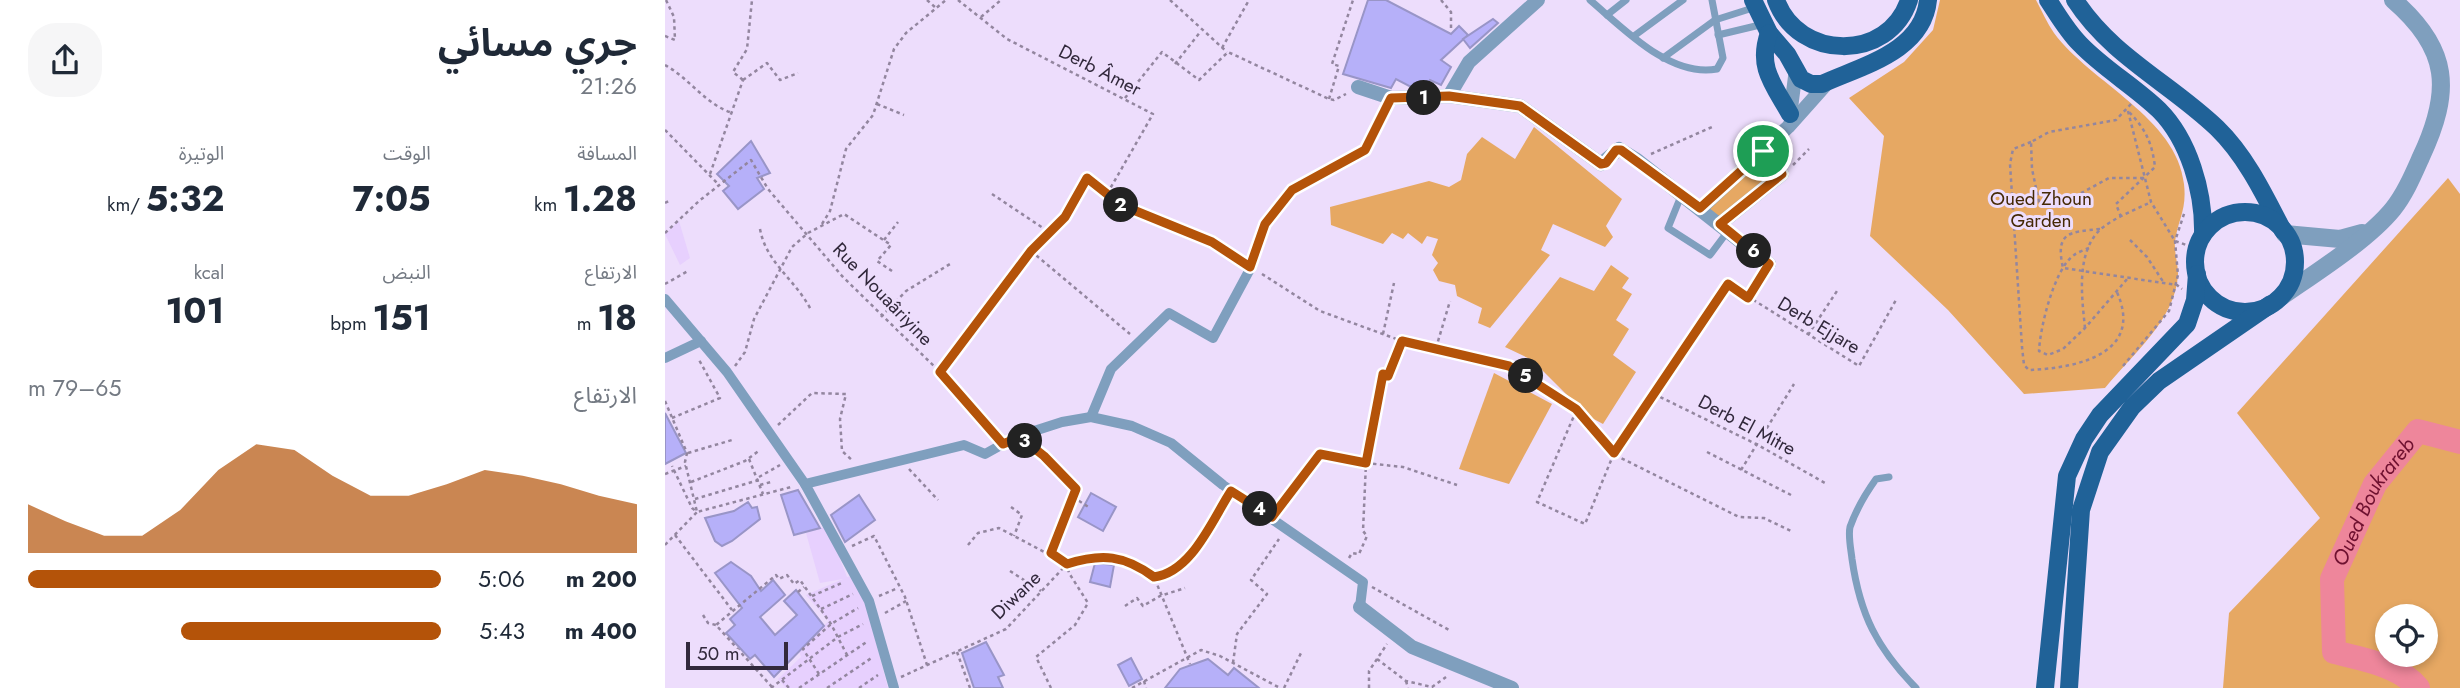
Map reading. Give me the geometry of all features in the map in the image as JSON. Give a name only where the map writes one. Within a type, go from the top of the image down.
[{"type":"main road","points":[[1776,0],[1786,19],[1812,43],[1830,47],[1857,44],[1881,34],[1898,22],[1909,0]]},
{"type":"main road","points":[[1755,4],[1766,29],[1801,79],[1811,84],[1830,80],[1875,61],[1908,41],[1923,18],[1928,0]]},
{"type":"main road","points":[[2045,688],[2062,496],[2071,464],[2100,415],[2180,332],[2192,314],[2203,213],[2183,145],[2172,125],[2077,41],[2048,0]]},
{"type":"main road","points":[[2069,688],[2081,510],[2100,453],[2132,407],[2159,381],[2274,301],[2289,284],[2293,270],[2293,251],[2284,233],[2254,178],[2226,137],[2196,110],[2120,53],[2075,0]]},
{"type":"main road","points":[[1766,29],[1764,62],[1789,121]]},
{"type":"main road","points":[[2200,241],[2216,221],[2239,212],[2264,216],[2284,233]]},
{"type":"main road","points":[[2197,274],[2207,295],[2226,308],[2249,311],[2274,301]]},
{"type":"street","points":[[1449,96],[1469,62],[1538,0]]},
{"type":"street","points":[[2274,301],[2369,231],[2392,210],[2407,187],[2432,134],[2443,82],[2440,61],[2421,27],[2393,0]]},
{"type":"street","points":[[1789,121],[1795,67]]},
{"type":"street","points":[[1700,208],[1763,151],[1830,80]]},
{"type":"street","points":[[1358,87],[1391,98],[1449,96],[1520,106],[1601,164],[1619,149],[1637,160],[1769,264]]},
{"type":"street","points":[[1091,417],[1111,369],[1169,313],[1213,338],[1250,267],[1265,224],[1292,190],[1365,150],[1391,98]]},
{"type":"street","points":[[1724,227],[1782,174],[1763,151]]},
{"type":"street","points":[[2284,233],[2340,239],[2369,231]]},
{"type":"street","points":[[665,299],[697,343],[727,372],[805,484],[864,589],[876,617],[894,684]]},
{"type":"street","points":[[665,358],[697,343]]},
{"type":"street","points":[[1031,432],[1062,422],[1091,417],[1132,426],[1171,443],[1231,491],[1363,582],[1360,607],[1394,635],[1433,659],[1512,688]]},
{"type":"street","points":[[805,484],[860,468],[898,462],[964,445],[985,454],[1003,444]]},
{"type":"lane","points":[[1590,0],[1663,58],[1704,72],[1717,69],[1723,58],[1712,0]]},
{"type":"lane","points":[[1607,15],[1626,0]]},
{"type":"lane","points":[[1634,36],[1683,0]]},
{"type":"lane","points":[[1663,58],[1715,20],[1755,4]]},
{"type":"lane","points":[[1718,35],[1766,29]]},
{"type":"lane","points":[[1681,195],[1669,222],[1670,232],[1710,255],[1724,227]]},
{"type":"lane","points":[[1889,477],[1876,479],[1849,530],[1858,596],[1870,628],[1892,663],[1916,688]]},
{"type":"path","points":[[665,36],[675,40],[674,18],[666,0]]},
{"type":"path","points":[[743,80],[733,72],[747,49],[752,0]]},
{"type":"path","points":[[927,0],[936,9]]},
{"type":"path","points":[[822,224],[830,211],[846,149],[873,116],[894,49],[906,33],[946,0]]},
{"type":"path","name":"Derb Âmer","points":[[958,0],[1007,39],[1153,114],[1107,194]]},
{"type":"path","points":[[981,17],[1001,0]]},
{"type":"path","points":[[1170,0],[1201,31],[1228,52],[1329,99],[1335,100],[1358,87]]},
{"type":"path","points":[[1222,48],[1249,0]]},
{"type":"path","points":[[1329,99],[1339,66],[1332,64],[1353,0]]},
{"type":"path","points":[[1441,0],[1451,12],[1451,28]]},
{"type":"path","points":[[1175,64],[1201,31]]},
{"type":"path","points":[[1125,98],[1162,52],[1199,80],[1228,52]]},
{"type":"path","points":[[710,174],[743,80],[767,63],[780,80],[798,73]]},
{"type":"path","points":[[665,65],[683,75],[719,109],[733,113]]},
{"type":"path","points":[[877,104],[904,115]]},
{"type":"path","points":[[2128,111],[2151,202],[2175,241],[2200,241]]},
{"type":"path","points":[[2116,289],[2124,307],[2122,326],[2115,343],[2101,355],[2082,363],[2029,370],[2024,365],[2010,164],[2013,149],[2049,132],[2116,120],[2128,111]]},
{"type":"path","points":[[2121,217],[2116,204],[2155,167],[2152,148],[2144,127],[2128,111]]},
{"type":"path","points":[[1637,160],[1712,127]]},
{"type":"path","points":[[665,130],[719,185],[665,233]]},
{"type":"path","points":[[2031,142],[2032,169],[2039,202],[2044,206],[2074,197],[2109,178],[2143,178]]},
{"type":"path","points":[[1782,174],[1809,149]]},
{"type":"path","name":"Rue Nouaâriyine","points":[[719,185],[751,160],[768,189],[881,317],[940,372],[1003,444]]},
{"type":"path","points":[[940,372],[1031,251],[1065,217],[1087,178],[1121,205],[1212,242],[1320,311],[1410,344],[1509,366],[1576,411],[1619,457],[1739,517],[1764,518],[1793,532]]},
{"type":"path","points":[[992,194],[1049,232]]},
{"type":"path","points":[[2063,268],[2059,249],[2063,238],[2073,232],[2100,229],[2151,202]]},
{"type":"path","points":[[727,372],[745,352],[754,319],[792,247],[808,232],[844,214],[891,245],[877,261],[892,271]]},
{"type":"path","points":[[884,240],[898,222]]},
{"type":"path","points":[[761,229],[763,246],[811,310]]},
{"type":"path","points":[[2085,328],[2083,271],[2089,248],[2100,229]]},
{"type":"path","points":[[2130,240],[2147,257],[2164,283]]},
{"type":"path","points":[[2089,248],[2073,255],[2063,268],[2040,336],[2039,351],[2048,355],[2063,349],[2129,278]]},
{"type":"path","points":[[1031,251],[1138,341]]},
{"type":"path","points":[[881,317],[906,291],[950,264]]},
{"type":"path","points":[[1748,298],[1769,264]]},
{"type":"path","points":[[2063,268],[2177,285],[2195,300]]},
{"type":"path","points":[[665,284],[688,271]]},
{"type":"path","points":[[1383,334],[1394,283]]},
{"type":"path","name":"Derb Ejjare","points":[[1654,394],[1728,284],[1807,336],[1859,366],[1896,300]]},
{"type":"path","points":[[1807,336],[1837,292]]},
{"type":"path","points":[[1436,349],[1450,301]]},
{"type":"path","points":[[1343,570],[1352,553],[1359,554],[1367,536],[1363,531],[1366,463],[1383,374],[1388,376],[1402,341]]},
{"type":"path","points":[[672,418],[720,398],[697,343]]},
{"type":"path","points":[[1741,470],[1794,384]]},
{"type":"path","points":[[770,432],[812,393],[846,394],[840,419],[842,451],[860,468]]},
{"type":"path","points":[[1576,411],[1537,502],[1585,524],[1614,453],[1654,394]]},
{"type":"path","name":"Derb El Mitre","points":[[1654,394],[1758,444],[1825,484]]},
{"type":"path","points":[[665,401],[687,453],[686,466],[697,512]]},
{"type":"path","points":[[1031,432],[1020,437],[1076,489],[1051,553]]},
{"type":"path","points":[[687,453],[732,440]]},
{"type":"path","points":[[690,482],[749,459],[760,450]]},
{"type":"path","points":[[1707,452],[1791,495]]},
{"type":"path","points":[[1272,517],[1320,454],[1403,467],[1457,485]]},
{"type":"path","points":[[749,459],[763,494]]},
{"type":"path","points":[[695,499],[759,481],[788,460]]},
{"type":"path","points":[[898,462],[913,472],[938,500]]},
{"type":"path","points":[[672,466],[692,508],[697,512]]},
{"type":"path","points":[[665,474],[686,466]]},
{"type":"path","points":[[759,481],[771,482]]},
{"type":"path","points":[[665,545],[697,512],[805,484]]},
{"type":"path","points":[[1190,664],[1154,577],[1167,575],[1193,555],[1197,543],[1231,491]]},
{"type":"path","points":[[1073,497],[1090,508]]},
{"type":"path","points":[[1011,507],[1022,516],[1014,536]]},
{"type":"path","points":[[968,545],[978,533],[999,528],[1051,553],[1067,564],[1069,573],[1088,603],[1075,625],[1035,657],[1051,688]]},
{"type":"path","points":[[1233,663],[1237,634],[1266,594],[1251,580],[1287,530]]},
{"type":"path","points":[[675,534],[732,610]]},
{"type":"path","points":[[843,550],[874,536],[906,601],[927,665]]},
{"type":"path","name":"Diwane","points":[[894,684],[927,665],[1006,629],[1067,564],[1094,555],[1134,562],[1154,577]]},
{"type":"path","points":[[1010,571],[1041,591]]},
{"type":"path","points":[[716,625],[776,575],[779,579],[787,575],[794,584],[800,580],[831,624],[847,655]]},
{"type":"path","points":[[811,596],[857,576]]},
{"type":"path","points":[[1363,582],[1449,630]]},
{"type":"path","points":[[798,592],[804,587]]},
{"type":"path","points":[[819,674],[803,649],[831,624],[869,601],[898,588]]},
{"type":"path","points":[[1125,606],[1137,598],[1143,606],[1160,596],[1185,588]]},
{"type":"path","points":[[821,609],[864,589]]},
{"type":"path","points":[[703,615],[708,622],[716,625],[772,688],[838,638],[906,601]]},
{"type":"path","points":[[1369,688],[1369,671],[1394,635]]},
{"type":"path","points":[[799,688],[868,641]]},
{"type":"path","points":[[1132,688],[1201,650],[1282,688],[1301,653]]},
{"type":"path","points":[[956,651],[970,688]]},
{"type":"path","points":[[827,688],[873,657]]},
{"type":"path","points":[[1377,659],[1406,681],[1432,687],[1457,668]]},
{"type":"path","points":[[859,688],[878,676]]},
{"type":"path","points":[[782,680],[789,688]]},
{"type":"path","points":[[1144,681],[1146,688]]},
{"type":"path","points":[[1406,681],[1408,688]]},
{"type":"shaded area","points":[[679,221],[690,258],[680,265],[665,234]]},
{"type":"shaded area","points":[[827,526],[847,577],[852,576],[864,596],[888,688],[786,688],[778,679],[801,657],[798,648],[829,621],[806,595],[843,579],[820,583],[806,533]]},
{"type":"green space","name":"Oued Zhoun Garden","points":[[1940,0],[2036,0],[2054,33],[2070,51],[2150,120],[2178,161],[2185,193],[2175,242],[2178,274],[2170,306],[2151,336],[2105,388],[2024,394],[1948,310],[1870,236],[1884,136],[1849,98],[1904,62],[1933,30]]},
{"type":"green space","points":[[1534,127],[1622,199],[1606,226],[1613,237],[1605,247],[1553,224],[1541,250],[1550,255],[1490,328],[1478,323],[1482,308],[1457,296],[1455,285],[1439,281],[1433,270],[1438,263],[1432,255],[1438,239],[1427,236],[1422,244],[1408,233],[1403,239],[1392,233],[1383,244],[1331,225],[1330,207],[1429,181],[1449,187],[1461,180],[1467,154],[1482,137],[1515,159]]},
{"type":"green space","points":[[1763,153],[1782,175],[1716,228],[1697,213]]},
{"type":"green space","points":[[2448,178],[2460,194],[2460,688],[2223,688],[2229,613],[2320,518],[2237,413]]},
{"type":"green space","points":[[1611,265],[1629,278],[1622,288],[1632,294],[1616,320],[1629,329],[1613,355],[1636,372],[1603,424],[1588,416],[1532,360],[1505,347],[1560,277],[1594,291]]},
{"type":"green space","points":[[1494,373],[1552,404],[1509,484],[1459,469]]},
{"type":"building","points":[[1368,0],[1386,0],[1451,34],[1459,26],[1468,35],[1441,60],[1451,67],[1441,85],[1430,80],[1426,87],[1413,88],[1396,79],[1391,88],[1343,74]]},
{"type":"building","points":[[1493,19],[1498,23],[1470,48],[1463,39]]},
{"type":"building","points":[[751,141],[770,173],[757,178],[764,189],[738,209],[723,191],[729,186],[717,174]]},
{"type":"building","points":[[665,413],[686,453],[665,464]]},
{"type":"building","points":[[798,490],[820,528],[794,535],[781,495]]},
{"type":"building","points":[[1091,493],[1116,507],[1103,531],[1078,517]]},
{"type":"building","points":[[859,495],[875,520],[845,542],[831,515]]},
{"type":"building","points":[[748,502],[752,508],[757,507],[760,519],[722,546],[715,541],[705,518],[734,511]]},
{"type":"building","points":[[731,562],[751,576],[761,591],[773,580],[785,595],[760,617],[775,635],[797,615],[784,601],[796,590],[824,626],[774,677],[755,655],[750,659],[726,633],[735,625],[730,619],[742,608],[715,573]]},
{"type":"building","points":[[1095,563],[1114,565],[1110,587],[1090,582]]},
{"type":"building","points":[[986,642],[1004,675],[998,677],[1003,688],[974,688],[962,653]]},
{"type":"building","points":[[1131,658],[1142,679],[1129,686],[1118,665]]},
{"type":"building","points":[[1208,659],[1228,675],[1234,668],[1259,688],[1165,688],[1180,669]]},
{"type":"waterway","name":"Oued Boukrareb","points":[[2418,688],[2391,668],[2334,652],[2332,579],[2375,484],[2418,431],[2460,442]]},
{"type":"route","points":[[1449,96],[1461,100],[1520,106],[1601,164],[1606,163],[1616,150],[1621,150],[1700,208],[1763,151],[1782,174],[1720,224],[1769,264],[1748,298],[1728,284],[1614,453],[1576,409],[1509,366],[1402,341],[1388,376],[1383,374],[1366,463],[1320,454],[1272,517],[1231,491],[1197,543],[1193,555],[1167,575],[1154,577],[1134,562],[1094,555],[1067,564],[1051,553],[1076,489],[1044,456],[1020,437],[1003,444],[940,372],[1031,251],[1065,217],[1087,178],[1121,205],[1212,242],[1250,267],[1265,224],[1292,190],[1365,150],[1391,98],[1449,96]]}]
